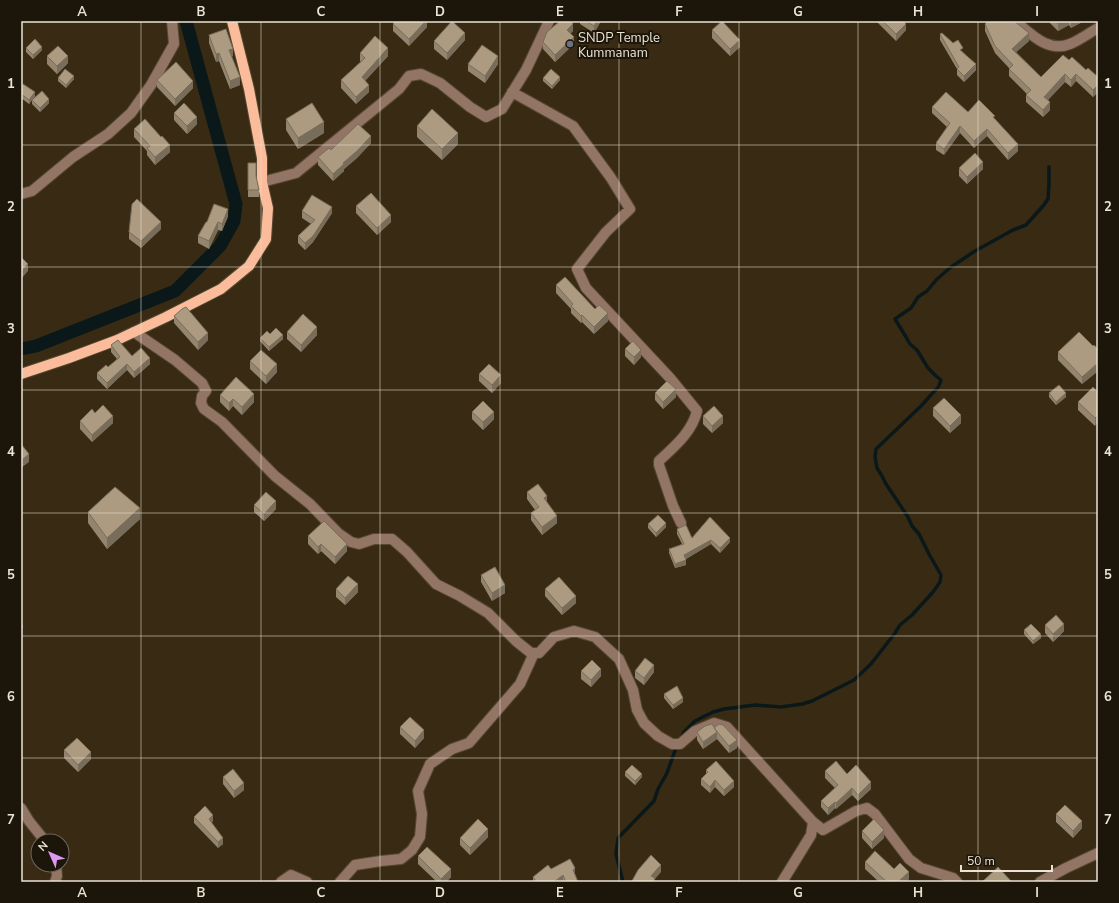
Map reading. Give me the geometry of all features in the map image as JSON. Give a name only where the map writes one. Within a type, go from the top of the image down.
[{"type":"main road","points":[[21,374],[69,358],[134,332],[221,289],[249,266],[266,239],[268,208],[262,182],[262,158],[249,88],[232,21]]},
{"type":"street","points":[[21,194],[32,191],[73,157],[108,134],[131,113],[151,85],[174,44],[172,21]]},
{"type":"street","points":[[262,182],[296,173],[399,89],[409,76],[421,74],[440,83],[470,107],[486,117],[502,109],[526,70],[549,21]]},
{"type":"street","points":[[1015,21],[1039,40],[1054,46],[1070,44],[1098,28]]},
{"type":"street","points":[[512,92],[573,126],[630,209],[606,232],[577,269],[586,288],[670,378],[697,411],[695,419],[685,437],[659,461],[661,472],[681,523]]},
{"type":"street","points":[[134,332],[175,360],[202,382],[206,391],[202,396],[201,403],[204,409],[222,422],[275,476],[310,504],[338,533],[351,542],[359,544],[374,539],[392,538],[436,584],[460,596],[488,613],[531,654],[539,653],[554,637],[574,631],[595,637],[620,659],[633,690],[637,710],[644,723],[658,736],[676,744],[695,731],[714,723],[727,727],[813,822],[823,830],[856,811],[867,808],[874,814],[909,859],[921,868],[953,878],[957,882]]},
{"type":"street","points":[[340,882],[355,865],[401,859],[412,850],[420,837],[422,814],[418,791],[430,764],[452,749],[470,742],[474,738],[520,684],[534,653]]},
{"type":"street","points":[[21,808],[39,833]]},
{"type":"street","points":[[782,882],[812,835],[813,822]]},
{"type":"street","points":[[1040,882],[1098,852]]},
{"type":"street","points":[[281,882],[290,875],[307,882]]},
{"type":"building","points":[[395,21],[426,21],[409,39],[393,24]]},
{"type":"building","points":[[452,21],[465,33],[447,53],[434,41]]},
{"type":"building","points":[[560,21],[571,21],[573,24],[567,30],[574,37],[555,55],[543,42],[547,32]]},
{"type":"building","points":[[586,21],[597,21],[594,26]]},
{"type":"building","points":[[722,21],[740,40],[730,49],[712,30]]},
{"type":"building","points":[[883,21],[903,21],[906,24],[896,34]]},
{"type":"building","points":[[988,21],[1014,21],[1029,33],[1012,49],[1041,77],[1063,55],[1069,60],[1072,57],[1086,70],[1088,68],[1098,77],[1098,85],[1093,90],[1076,74],[1071,80],[1065,74],[1044,97],[1050,102],[1043,110],[1026,95],[1031,90],[1009,69],[1013,65],[995,46],[985,24]]},
{"type":"building","points":[[1055,21],[1063,21],[1058,24]]},
{"type":"building","points":[[226,29],[233,49],[229,50],[240,77],[230,81],[219,53],[216,54],[209,35]]},
{"type":"building","points":[[942,33],[953,43],[958,40],[963,48],[960,50],[976,64],[964,76],[957,69],[959,67],[940,34]]},
{"type":"building","points":[[375,36],[388,48],[362,77],[369,85],[356,97],[341,80],[365,58],[360,53]]},
{"type":"building","points":[[35,39],[42,47],[33,55],[26,48]]},
{"type":"building","points":[[482,45],[498,56],[485,76],[468,64]]},
{"type":"building","points":[[58,46],[68,56],[57,66],[47,56]]},
{"type":"building","points":[[176,62],[193,81],[175,99],[157,80]]},
{"type":"building","points":[[65,69],[74,76],[66,85],[58,78]]},
{"type":"building","points":[[551,69],[560,77],[552,86],[543,78]]},
{"type":"building","points":[[23,84],[35,92],[29,100],[21,94]]},
{"type":"building","points":[[42,91],[49,99],[40,108],[32,100]]},
{"type":"building","points":[[946,92],[968,112],[979,100],[995,116],[993,117],[1018,144],[1008,153],[987,129],[974,141],[960,126],[944,149],[936,143],[950,123],[932,107]]},
{"type":"building","points":[[184,103],[197,117],[187,126],[174,113]]},
{"type":"building","points":[[312,103],[324,122],[298,138],[286,119]]},
{"type":"building","points":[[432,109],[458,133],[442,149],[417,126]]},
{"type":"building","points":[[145,119],[170,145],[155,157],[147,148],[150,146],[134,129]]},
{"type":"building","points":[[358,124],[371,136],[333,174],[318,157],[329,148],[331,150]]},
{"type":"building","points":[[975,153],[983,162],[967,177],[959,168]]},
{"type":"building","points":[[248,163],[256,163],[256,176],[259,190],[248,190]]},
{"type":"building","points":[[371,193],[391,215],[377,228],[356,206]]},
{"type":"building","points":[[312,195],[332,207],[313,236],[305,243],[298,236],[315,220],[302,211]]},
{"type":"building","points":[[137,199],[161,222],[141,241],[129,232],[132,204]]},
{"type":"building","points":[[214,204],[228,209],[222,224],[218,222],[209,241],[198,236],[207,222]]},
{"type":"building","points":[[21,257],[28,264],[21,272]]},
{"type":"building","points":[[565,277],[595,309],[599,305],[608,313],[594,327],[571,306],[573,304],[556,285]]},
{"type":"building","points":[[186,307],[208,333],[198,342],[174,316]]},
{"type":"building","points":[[303,314],[317,327],[301,345],[287,332]]},
{"type":"building","points":[[276,328],[283,335],[269,347],[260,338],[267,331],[270,334]]},
{"type":"building","points":[[1079,332],[1098,349],[1098,363],[1082,377],[1058,352]]},
{"type":"building","points":[[118,340],[132,356],[141,348],[150,358],[134,372],[127,364],[107,383],[97,373],[106,365],[108,367],[120,357],[111,345]]},
{"type":"building","points":[[633,341],[641,350],[634,357],[625,349]]},
{"type":"building","points":[[261,350],[277,364],[266,376],[250,361]]},
{"type":"building","points":[[489,364],[501,375],[492,385],[479,374]]},
{"type":"building","points":[[236,377],[254,394],[242,407],[233,399],[229,403],[220,395]]},
{"type":"building","points":[[667,381],[676,389],[663,402],[655,393]]},
{"type":"building","points":[[1059,385],[1066,393],[1056,402],[1049,393]]},
{"type":"building","points":[[1093,387],[1098,392],[1098,415],[1095,418],[1078,402]]},
{"type":"building","points":[[944,398],[961,415],[950,426],[933,408]]},
{"type":"building","points":[[483,401],[494,412],[483,422],[472,412]]},
{"type":"building","points":[[103,405],[113,416],[92,435],[80,421],[92,409],[95,413]]},
{"type":"building","points":[[714,406],[723,416],[712,426],[703,416]]},
{"type":"building","points":[[21,444],[29,454],[21,461]]},
{"type":"building","points":[[538,484],[547,496],[544,498],[557,516],[542,527],[531,513],[539,507],[527,492]]},
{"type":"building","points":[[115,487],[140,508],[107,538],[88,512]]},
{"type":"building","points":[[266,492],[276,501],[264,514],[254,505]]},
{"type":"building","points":[[658,515],[666,523],[656,533],[648,524]]},
{"type":"building","points":[[710,517],[730,538],[720,548],[711,540],[684,555],[686,560],[675,564],[669,549],[684,544],[677,529],[686,525],[692,538]]},
{"type":"building","points":[[324,521],[347,544],[335,557],[321,544],[318,547],[308,536]]},
{"type":"building","points":[[495,567],[505,585],[492,593],[481,575]]},
{"type":"building","points":[[348,576],[358,584],[345,598],[336,589]]},
{"type":"building","points":[[559,577],[576,596],[562,608],[545,589]]},
{"type":"building","points":[[1056,615],[1064,624],[1053,634],[1045,625]]},
{"type":"building","points":[[1031,624],[1041,634],[1033,641],[1024,630]]},
{"type":"building","points":[[645,658],[654,665],[644,678],[635,671]]},
{"type":"building","points":[[592,660],[601,669],[591,680],[581,671]]},
{"type":"building","points":[[677,686],[683,698],[673,705],[664,694]]},
{"type":"building","points":[[410,717],[424,730],[415,741],[400,727]]},
{"type":"building","points":[[712,724],[717,732],[703,742],[697,732],[705,726]]},
{"type":"building","points":[[719,724],[723,725],[737,740],[729,746],[714,728]]},
{"type":"building","points":[[77,738],[91,752],[78,765],[64,750]]},
{"type":"building","points":[[716,761],[734,781],[724,790],[715,780],[710,787],[701,779],[708,772],[706,770]]},
{"type":"building","points":[[836,761],[847,774],[856,765],[871,782],[858,795],[852,788],[836,803],[835,802],[828,808],[821,801],[838,785],[825,771]]},
{"type":"building","points":[[632,765],[642,774],[635,781],[625,772]]},
{"type":"building","points":[[233,769],[244,783],[234,791],[223,777]]},
{"type":"building","points":[[1065,805],[1082,821],[1073,831],[1056,814]]},
{"type":"building","points":[[205,806],[213,815],[209,819],[223,838],[218,842],[194,817]]},
{"type":"building","points":[[478,819],[488,829],[470,848],[460,838]]},
{"type":"building","points":[[874,819],[884,830],[872,842],[862,831]]},
{"type":"building","points":[[427,847],[451,869],[441,879],[418,856]]},
{"type":"building","points":[[875,851],[894,869],[900,863],[909,872],[898,882],[887,882],[865,862]]},
{"type":"building","points":[[651,855],[661,865],[651,876],[655,878],[653,882],[633,882],[632,881],[638,870]]},
{"type":"building","points":[[570,859],[575,868],[573,870],[578,882],[566,882],[563,875],[554,882],[537,882],[533,877],[548,865],[551,869]]},
{"type":"building","points":[[998,867],[1012,882],[982,882]]},
{"type":"waterway","points":[[21,349],[36,346],[175,291],[220,246],[234,221],[236,204],[186,21]]},
{"type":"waterway","points":[[681,738],[684,732],[695,721],[713,712],[755,705],[781,707],[802,704],[812,701],[854,680],[871,664],[900,625],[912,615],[940,582],[941,575],[919,534],[912,526],[908,517],[877,468],[875,457],[876,449],[922,405],[938,388],[941,380],[928,368],[917,350],[910,344],[895,319],[911,308],[918,297],[927,291],[937,279],[951,267],[975,251],[1013,230],[1026,225],[1048,199],[1049,167]]},
{"type":"waterway","points":[[623,882],[616,854],[618,838],[654,801],[658,789],[667,773],[677,745]]},
{"type":"place","name":"SNDP Temple Kummanam","points":[[570,44]]}]
